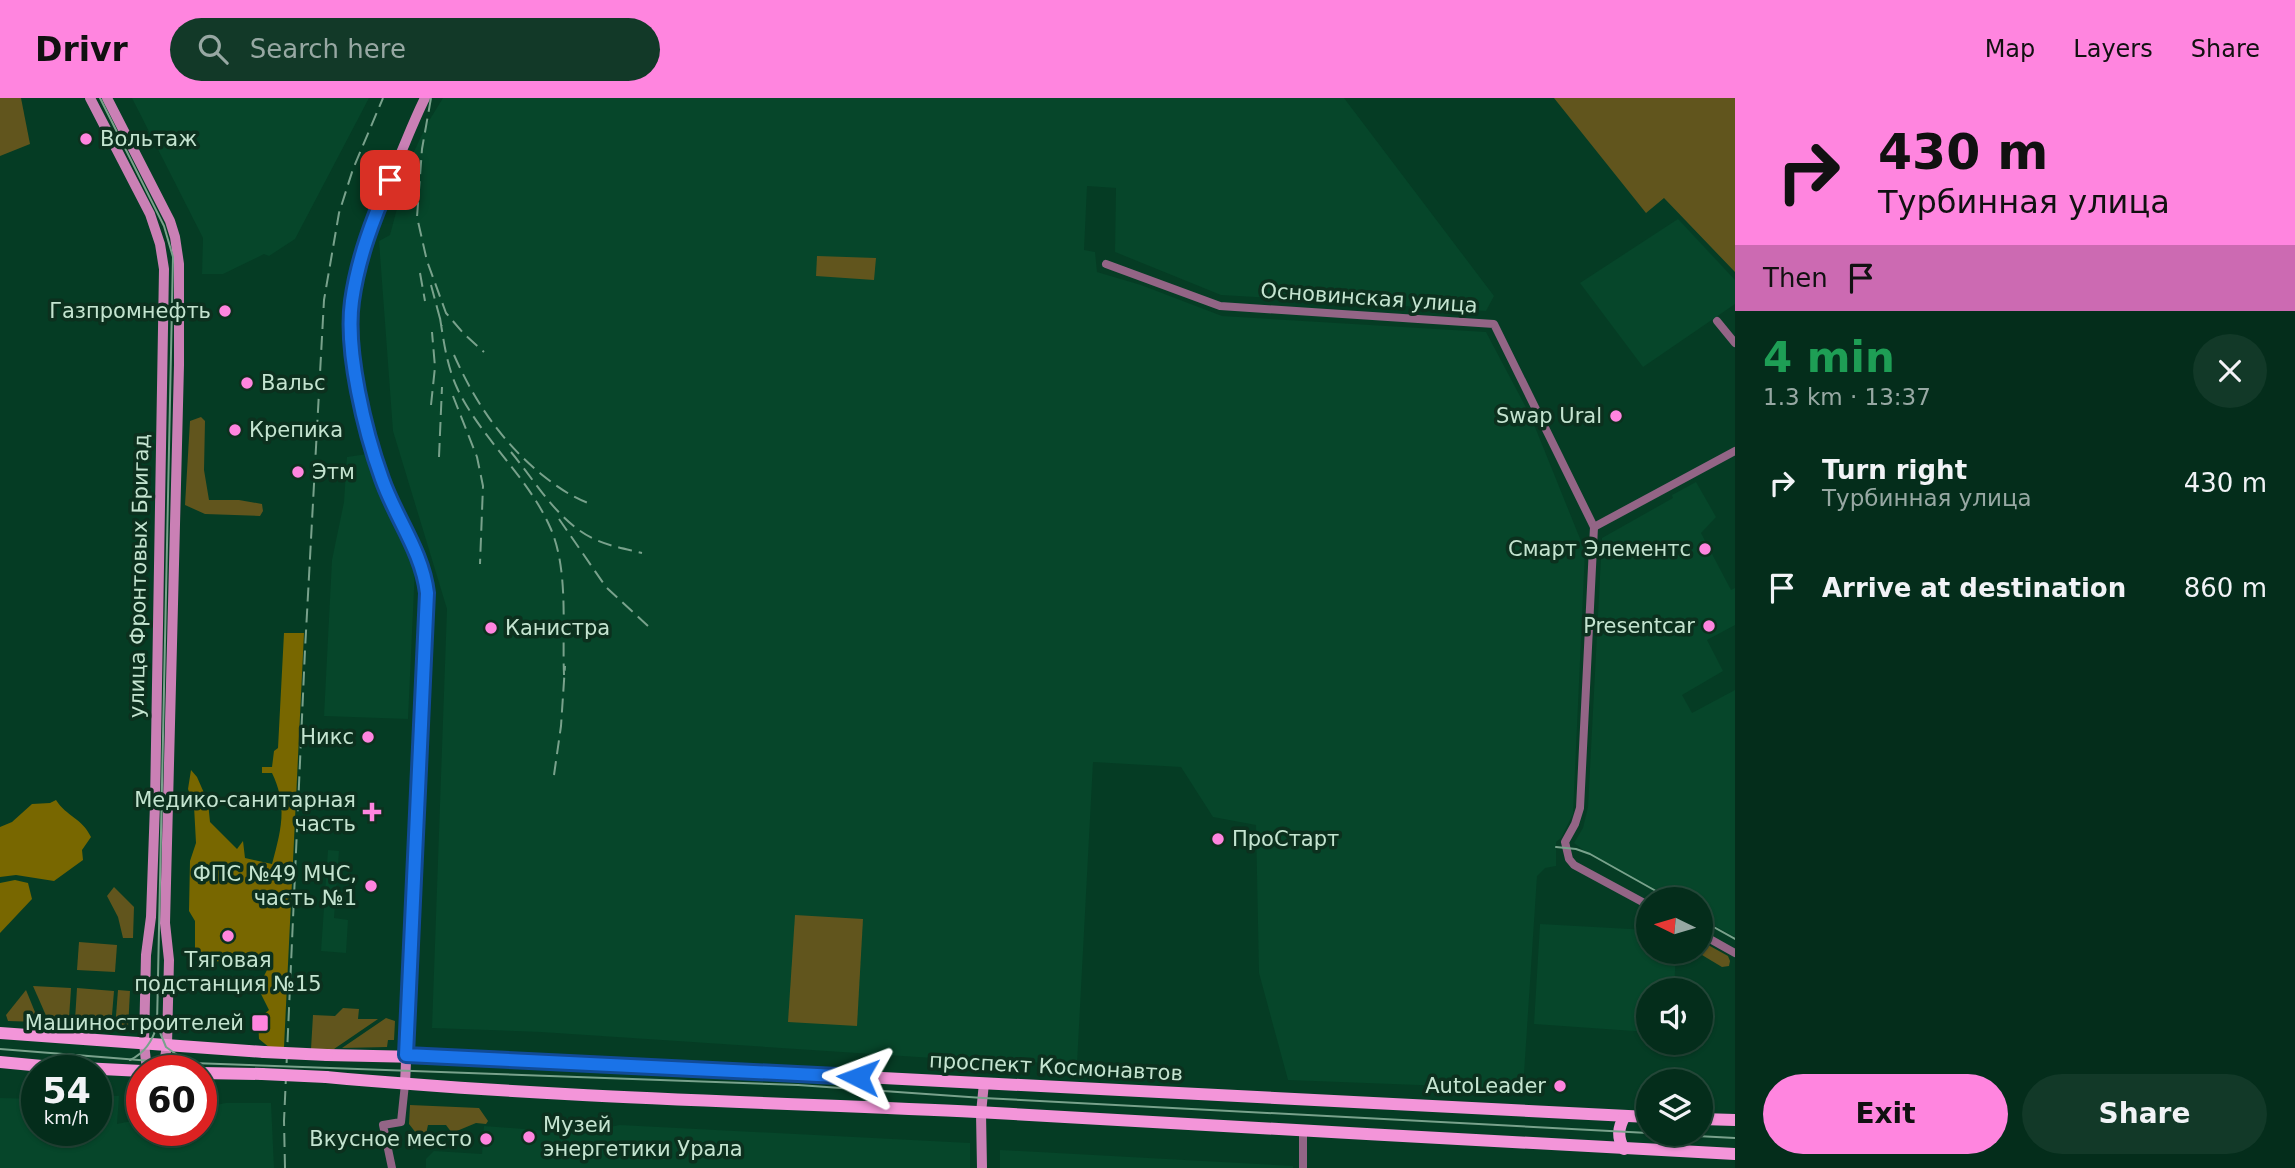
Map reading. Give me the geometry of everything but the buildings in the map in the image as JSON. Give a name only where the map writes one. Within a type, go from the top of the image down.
[{"type":"main road","name":"улица Фронтовых Бригад","points":[[90,98],[150,214],[160,244],[164,270],[155,804],[151,917],[146,955],[145,1055]]},
{"type":"main road","name":"улица Фронтовых Бригад","points":[[107,98],[170,221],[179,264],[179,365],[165,923],[169,960],[165,1055]]},
{"type":"main road","points":[[405,1084],[427,593],[425,574],[418,552],[382,480],[366,423],[355,363],[351,314],[355,284],[368,233],[425,98]]},
{"type":"main road","name":"проспект Космонавтов","points":[[0,1033],[264,1052],[406,1055],[1636,1116]]},
{"type":"main road","points":[[0,1062],[126,1070]]},
{"type":"main road","points":[[217,1073],[326,1077],[574,1096],[981,1113],[1735,1154]]},
{"type":"main road","points":[[982,1168],[981,1113],[984,1083]]},
{"type":"main road","points":[[1624,1149],[1619,1132],[1625,1116]]},
{"type":"main road","points":[[1713,1120],[1735,1121]]},
{"type":"street","name":"Основинская улица","points":[[1107,264],[1220,306],[1494,324],[1594,527]]},
{"type":"street","points":[[1717,321],[1735,343]]},
{"type":"street","points":[[1636,899],[1574,865],[1567,856],[1565,842],[1575,824],[1580,807],[1594,527],[1735,451]]},
{"type":"street","points":[[1713,941],[1735,953]]},
{"type":"street","points":[[392,1168],[383,1125],[401,1122],[405,1084]]},
{"type":"street","points":[[1303,1131],[1303,1168]]},
{"type":"shaded area","points":[[0,98],[21,98],[30,144],[0,156]]},
{"type":"shaded area","points":[[132,98],[369,98],[295,239],[269,256],[264,254],[223,274],[202,274],[203,238]]},
{"type":"shaded area","points":[[443,98],[1344,98],[1494,296],[1486,311],[1221,295],[1115,252],[1116,188],[1087,186],[1084,250],[1095,252],[1097,272],[1141,285],[1222,316],[1486,332],[1531,417],[1585,551],[1573,814],[1561,838],[1556,842],[1556,866],[1545,868],[1537,876],[1523,1089],[1288,1080],[1259,973],[1256,825],[1213,817],[1181,767],[1093,762],[1077,1064],[432,1028],[447,609],[393,431],[379,241],[390,235],[410,160]]},
{"type":"shaded area","points":[[1554,98],[1735,98],[1735,272],[1664,198],[1646,213]]},
{"type":"shaded area","points":[[1678,219],[1735,280],[1735,304],[1643,367],[1580,283]]},
{"type":"shaded area","points":[[817,256],[876,258],[874,280],[816,276]]},
{"type":"shaded area","points":[[201,417],[205,421],[204,470],[209,500],[239,500],[262,504],[263,511],[260,516],[205,514],[185,505],[190,421]]},
{"type":"shaded area","points":[[367,454],[387,512],[415,568],[408,719],[324,716],[332,560],[344,502],[347,457]]},
{"type":"shaded area","points":[[1696,482],[1716,517],[1701,533],[1731,590],[1735,588],[1735,625],[1707,640],[1723,671],[1682,695],[1692,713],[1735,690],[1735,937],[1713,925],[1713,887],[1647,887],[1574,843],[1583,828],[1588,807],[1602,538],[1673,498],[1672,495]]},
{"type":"shaded area","points":[[284,633],[304,633],[284,1047],[270,1048],[259,1039],[258,1019],[269,1010],[258,988],[267,970],[263,963],[207,961],[199,959],[195,953],[195,921],[189,911],[190,861],[196,843],[194,806],[188,789],[191,770],[208,802],[210,822],[237,849],[243,841],[245,858],[272,864],[280,829],[280,796],[272,773],[262,773],[262,767],[272,767],[274,751],[278,748]]},
{"type":"shaded area","points":[[56,800],[83,825],[91,837],[82,850],[83,860],[54,881],[16,875],[0,877],[0,827],[12,822],[32,804]]},
{"type":"shaded area","points":[[328,850],[339,851],[334,918],[348,920],[346,953],[321,951]]},
{"type":"shaded area","points":[[15,880],[28,883],[32,899],[0,933],[0,883]]},
{"type":"shaded area","points":[[114,887],[134,907],[133,938],[123,938],[118,917],[107,896]]},
{"type":"shaded area","points":[[795,915],[863,919],[857,1026],[788,1022]]},
{"type":"shaded area","points":[[1540,924],[1636,929],[1636,964],[1675,964],[1675,978],[1636,978],[1636,1031],[1534,1024]]},
{"type":"shaded area","points":[[79,942],[117,945],[115,972],[77,970]]},
{"type":"shaded area","points":[[1713,948],[1728,956],[1729,966],[1722,967],[1713,962]]},
{"type":"shaded area","points":[[33,986],[71,988],[69,1019],[65,1023],[48,1020]]},
{"type":"shaded area","points":[[77,988],[114,991],[111,1027],[78,1024],[75,1020]]},
{"type":"shaded area","points":[[26,990],[39,1022],[8,1021],[6,1015]]},
{"type":"shaded area","points":[[118,990],[130,991],[128,1029],[115,1029]]},
{"type":"shaded area","points":[[343,1008],[359,1009],[358,1019],[378,1019],[334,1049],[311,1049],[313,1015],[335,1016]]},
{"type":"shaded area","points":[[386,1018],[395,1021],[394,1040],[388,1040],[387,1047],[342,1048]]},
{"type":"shaded area","points":[[112,1096],[119,1096],[117,1124],[126,1122],[126,1146],[217,1146],[217,1105],[271,1103],[274,1168],[0,1168],[0,1098],[21,1099],[21,1146],[112,1146]]},
{"type":"shaded area","points":[[410,1105],[479,1108],[488,1121],[486,1124],[476,1123],[452,1133],[446,1125],[428,1125],[426,1134],[420,1138],[409,1124]]},
{"type":"shaded area","points":[[558,1117],[561,1119],[561,1129],[620,1125],[970,1143],[970,1168],[426,1168],[426,1159],[434,1151],[482,1154],[484,1126],[550,1131]]},
{"type":"shaded area","points":[[1000,1150],[1293,1166],[1293,1168],[1000,1168]]},
{"type":"tram line","points":[[100,98],[164,226],[173,257],[157,1025],[148,1046],[138,1055]]},
{"type":"tram line","points":[[1556,847],[1590,854],[1649,887]]},
{"type":"tram line","points":[[1713,927],[1735,939]]},
{"type":"tram line","points":[[157,1025],[166,1047],[177,1055]]},
{"type":"tram line","points":[[0,1049],[164,1062],[798,1085],[983,1098],[1636,1132]]},
{"type":"tram line","points":[[1713,1137],[1735,1138]]},
{"type":"railway","points":[[285,1168],[284,1121],[305,650],[324,300],[339,213],[353,169],[383,98]]},
{"type":"railway","points":[[431,98],[422,149],[417,217],[427,261],[446,313],[484,352]]},
{"type":"railway","points":[[420,273],[425,301]]},
{"type":"railway","points":[[431,285],[442,326]]},
{"type":"railway","points":[[440,318],[449,364],[458,390],[479,425],[530,491],[556,543],[562,580],[564,675]]},
{"type":"railway","points":[[431,405],[435,367],[432,332]]},
{"type":"railway","points":[[454,355],[480,405],[513,448],[552,483],[588,503]]},
{"type":"railway","points":[[439,457],[442,387]]},
{"type":"railway","points":[[453,396],[477,457],[483,486],[480,564]]},
{"type":"railway","points":[[511,452],[548,500],[581,532],[606,544],[642,553]]},
{"type":"railway","points":[[559,519],[606,587],[649,627]]},
{"type":"railway","points":[[554,775],[565,666]]},
{"type":"place","name":"Вольтаж","points":[[86,139]]},
{"type":"place","name":"Газпромнефть","points":[[225,311]]},
{"type":"place","name":"Вальс","points":[[247,383]]},
{"type":"place","name":"Swap Ural","points":[[1616,416]]},
{"type":"place","name":"Крепика","points":[[235,430]]},
{"type":"place","name":"Этм","points":[[298,472]]},
{"type":"place","name":"Смарт Элементс","points":[[1705,549]]},
{"type":"place","name":"Presentcar","points":[[1709,626]]},
{"type":"place","name":"Канистра","points":[[491,628]]},
{"type":"place","name":"Никс","points":[[368,737]]},
{"type":"place","name":"Медико-санитарная часть","points":[[372,812]]},
{"type":"place","name":"ПроСтарт","points":[[1218,839]]},
{"type":"place","name":"ФПС №49 МЧС, часть №1","points":[[371,886]]},
{"type":"place","name":"Тяговая подстанция №15","points":[[228,936]]},
{"type":"place","name":"Машиностроителей","points":[[260,1023]]},
{"type":"place","name":"AutoLeader","points":[[1560,1086]]},
{"type":"place","name":"Музей энергетики Урала","points":[[529,1137]]},
{"type":"place","name":"Вкусное место","points":[[486,1139]]},
{"type":"route","points":[[390,180],[368,233],[358,270],[351,304],[351,333],[366,423],[382,480],[418,552],[425,574],[427,593],[406,1055],[858,1077]]}]
